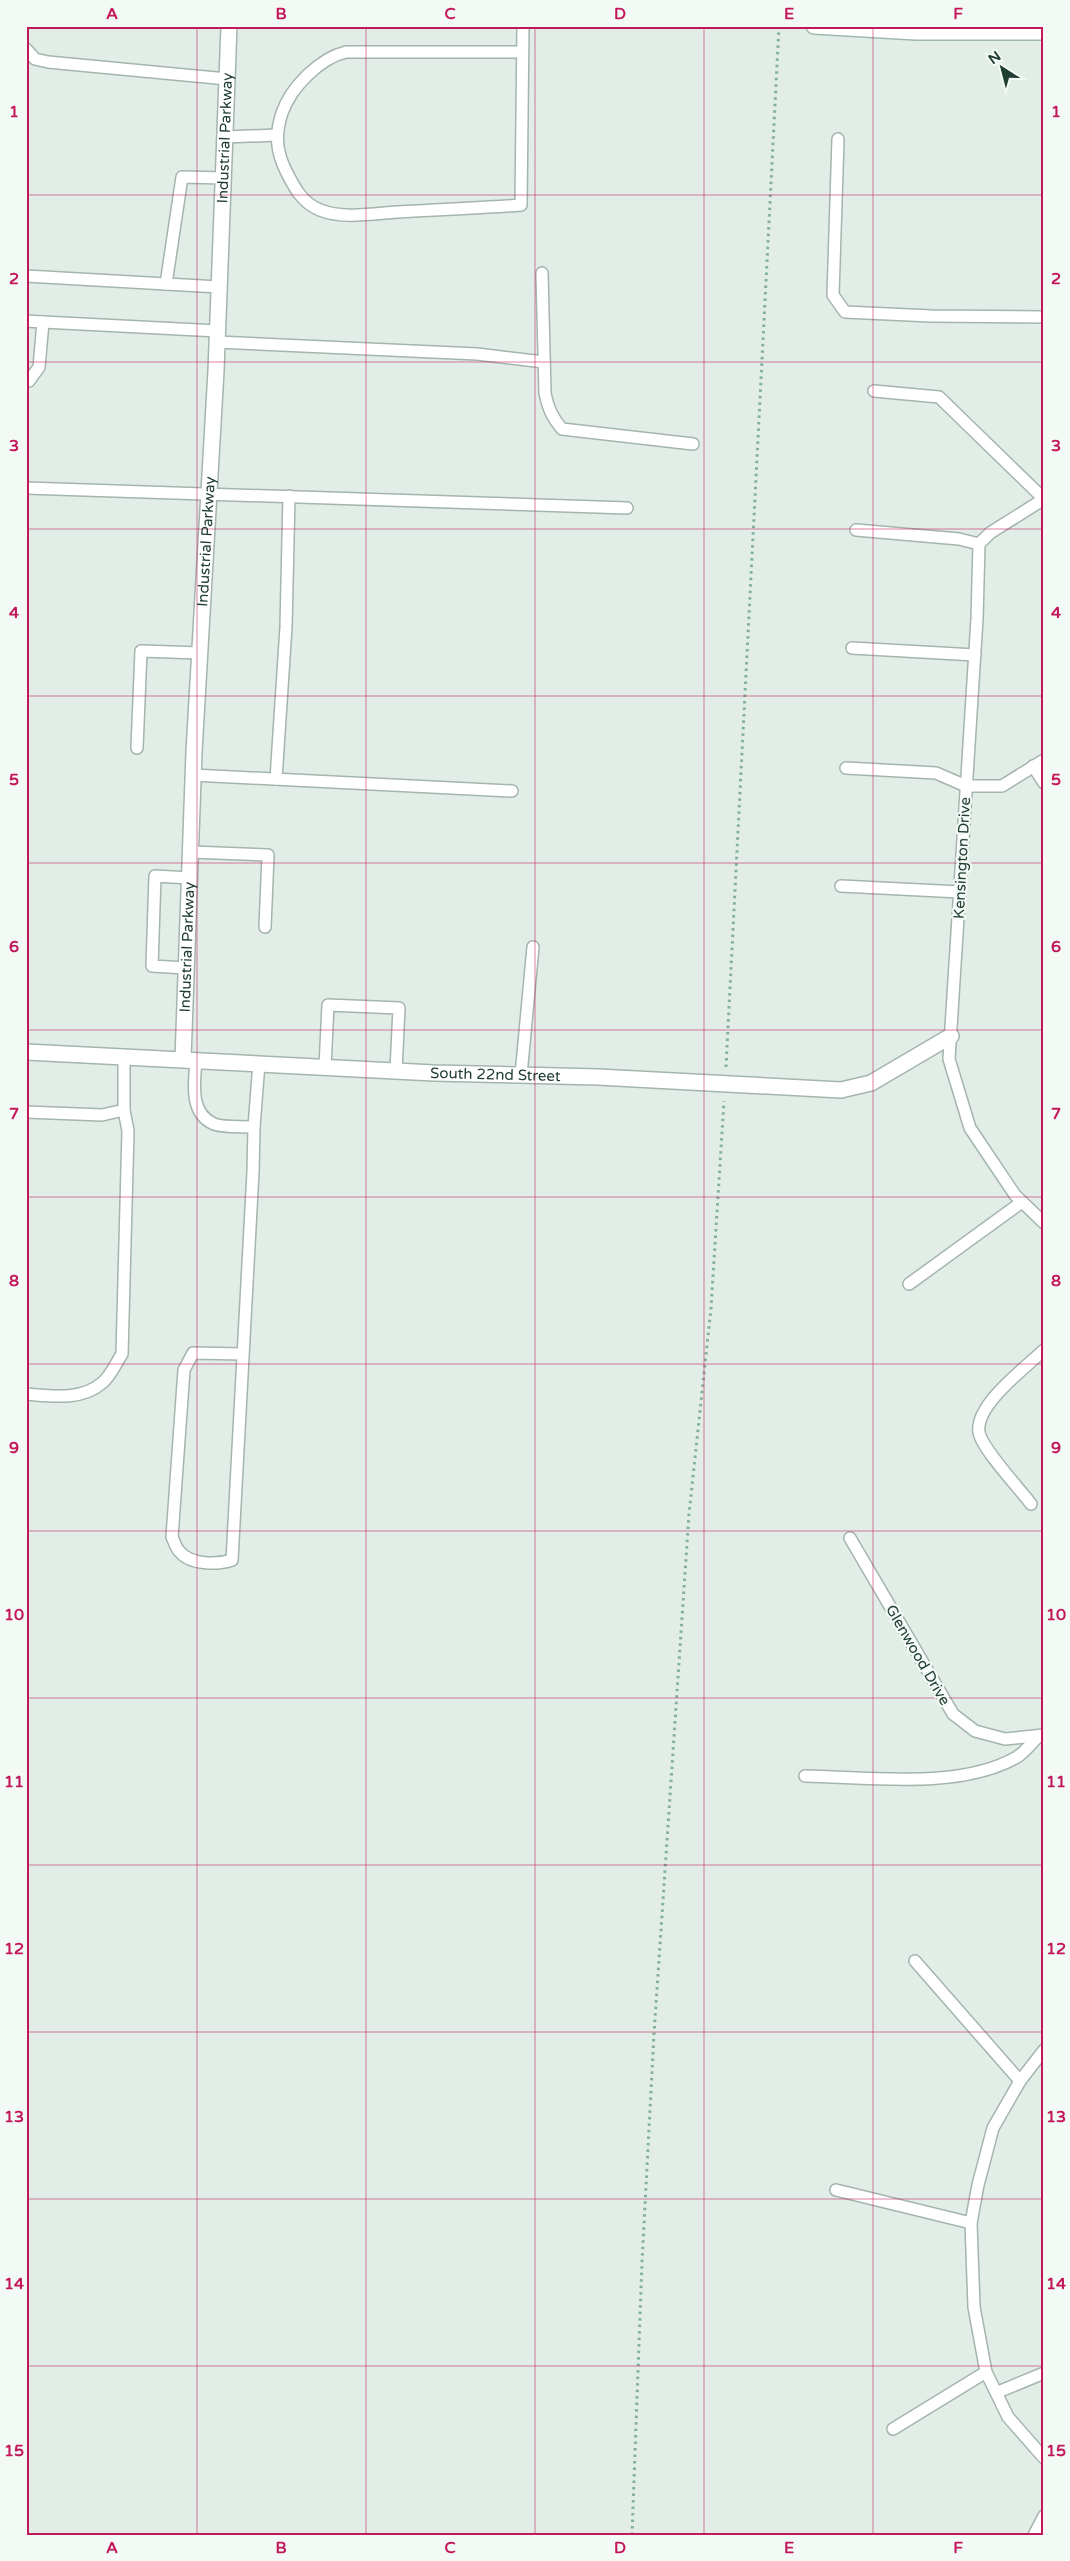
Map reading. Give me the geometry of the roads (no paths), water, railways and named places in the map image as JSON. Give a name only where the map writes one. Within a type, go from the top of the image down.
[{"type":"street","name":"Industrial Parkway","points":[[189,1059],[186,968],[193,776],[218,336],[229,26]]},
{"type":"street","points":[[814,26],[925,32],[1044,32]]},
{"type":"street","name":"South 22nd Street","points":[[26,1052],[396,1071],[841,1090],[871,1083],[951,1036]]},
{"type":"lane","points":[[521,52],[346,52],[334,55],[304,79],[283,111],[277,135],[278,156],[295,190],[318,210],[329,213],[357,214],[521,205],[521,52],[523,26]]},
{"type":"lane","points":[[26,49],[35,59],[48,62],[227,79]]},
{"type":"lane","points":[[225,137],[277,135]]},
{"type":"lane","points":[[838,139],[833,295],[845,312],[931,316],[1044,317]]},
{"type":"lane","points":[[166,284],[182,177],[224,178]]},
{"type":"lane","points":[[542,273],[545,393],[548,409],[562,429],[693,444]]},
{"type":"lane","points":[[26,276],[219,287]]},
{"type":"lane","points":[[26,321],[477,354],[544,362]]},
{"type":"lane","points":[[26,382],[29,382],[39,367],[43,322]]},
{"type":"lane","points":[[856,530],[959,539],[979,544],[990,533],[1044,499],[940,397],[874,391]]},
{"type":"lane","points":[[26,488],[627,508]]},
{"type":"lane","points":[[276,779],[286,627],[289,496]]},
{"type":"lane","name":"Kensington Drive","points":[[979,544],[975,655],[949,1059],[970,1128],[1015,1195],[1044,1223]]},
{"type":"lane","points":[[852,648],[975,655]]},
{"type":"lane","points":[[137,748],[141,651],[200,654]]},
{"type":"lane","points":[[846,768],[936,773],[966,786],[1002,786],[1044,760]]},
{"type":"lane","points":[[1033,766],[1044,783]]},
{"type":"lane","points":[[193,776],[512,790]]},
{"type":"lane","points":[[191,852],[268,855],[265,928]]},
{"type":"lane","points":[[186,968],[152,966],[155,876],[190,878]]},
{"type":"lane","points":[[841,886],[960,892]]},
{"type":"lane","points":[[521,1075],[533,947]]},
{"type":"lane","points":[[325,1067],[328,1005],[400,1008],[396,1071]]},
{"type":"lane","points":[[26,1394],[62,1397],[89,1392],[103,1382],[122,1354],[128,1131],[124,1110],[124,1057]]},
{"type":"lane","points":[[189,1059],[194,1099],[202,1114],[214,1124],[254,1127]]},
{"type":"lane","points":[[242,1354],[192,1353],[184,1370],[172,1537],[179,1552],[191,1560],[221,1564],[232,1560],[235,1540],[242,1354],[254,1127],[260,1063]]},
{"type":"lane","points":[[26,1112],[102,1116],[124,1110]]},
{"type":"lane","points":[[909,1284],[1022,1202]]},
{"type":"lane","points":[[1031,1504],[986,1446],[979,1433],[980,1419],[986,1406],[1044,1350]]},
{"type":"lane","name":"Glenwood Drive","points":[[850,1538],[953,1714],[975,1731],[1004,1739],[1042,1736]]},
{"type":"lane","points":[[805,1776],[948,1779],[976,1772],[1018,1756],[1042,1736]]},
{"type":"lane","points":[[915,1961],[1020,2081]]},
{"type":"lane","points":[[1044,2050],[1020,2081],[993,2128],[978,2185],[971,2223],[974,2307],[986,2372],[998,2392],[1008,2417],[1044,2458]]},
{"type":"lane","points":[[836,2190],[971,2223]]},
{"type":"lane","points":[[893,2429],[986,2372]]},
{"type":"lane","points":[[998,2392],[1044,2373]]},
{"type":"lane","points":[[1034,2535],[1044,2516]]}]
